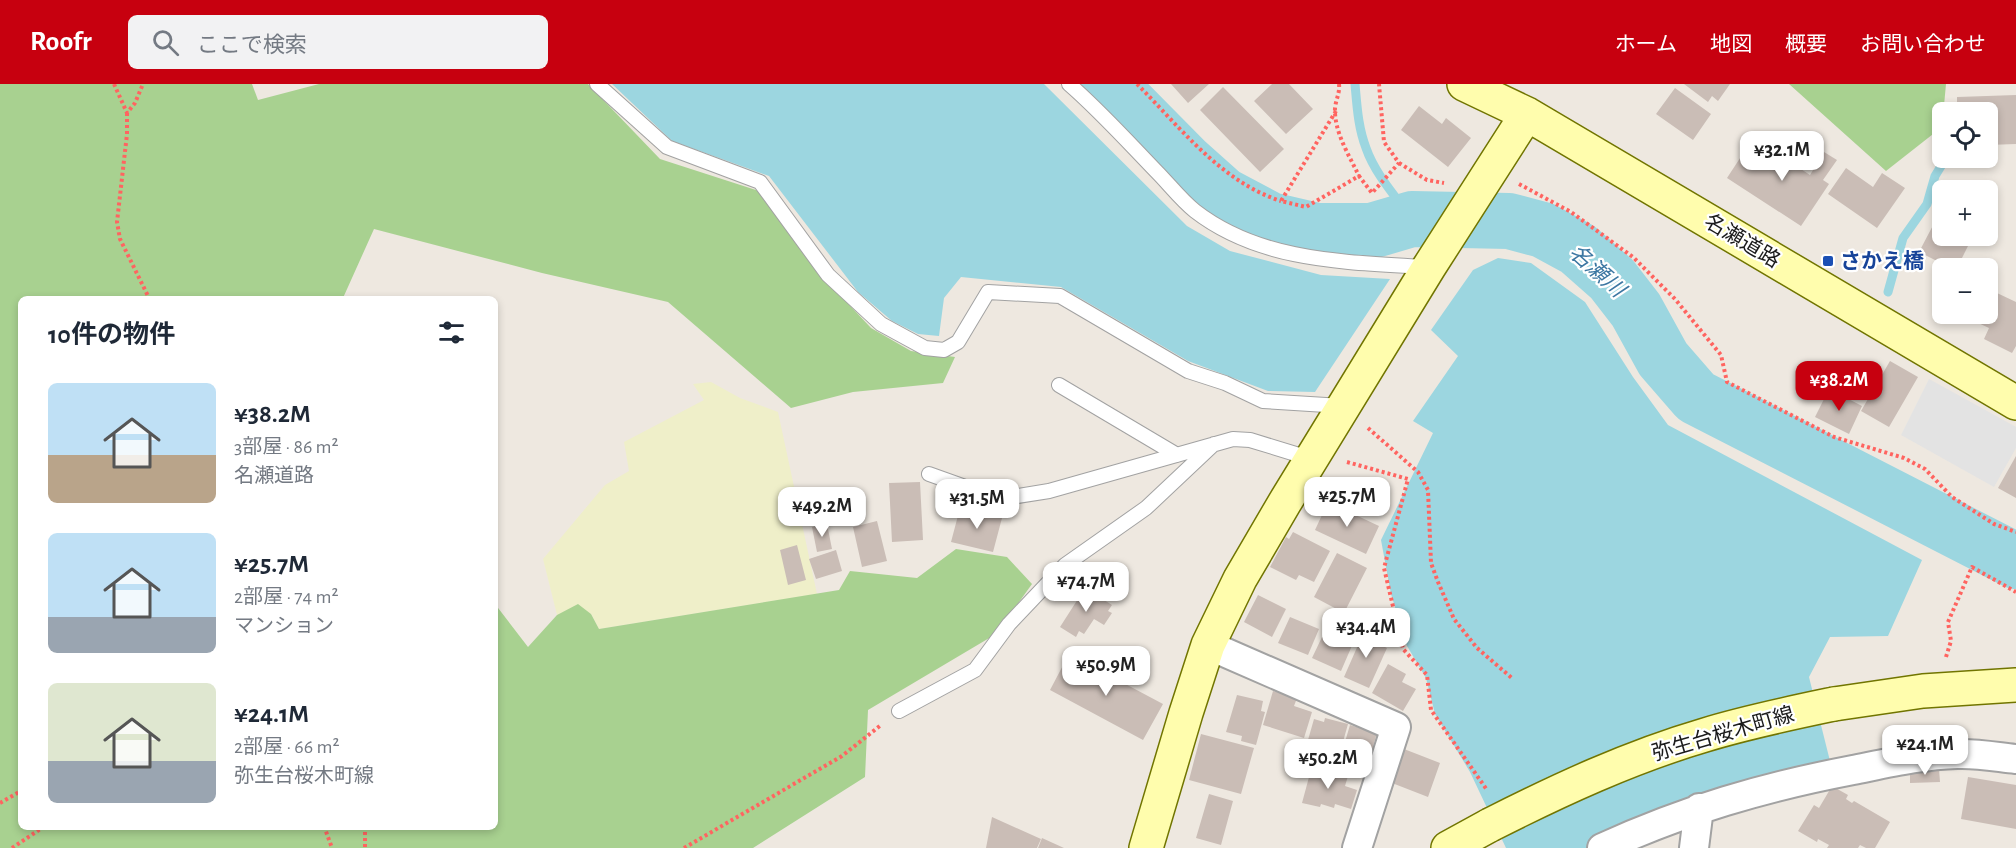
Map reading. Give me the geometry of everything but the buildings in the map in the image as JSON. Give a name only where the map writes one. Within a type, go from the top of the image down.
[{"type":"street","name":"名瀬道路","points":[[1464,84],[1527,114],[2016,403]]},
{"type":"street","points":[[1146,848],[1208,645],[1240,579],[1434,261],[1494,182],[1527,114]]},
{"type":"street","points":[[1208,645],[1396,727],[1357,848]]},
{"type":"street","name":"弥生台桜木町線","points":[[1448,848],[1490,810],[1551,795],[1628,762],[1704,735],[1834,704],[1923,691],[2016,685]]},
{"type":"street","points":[[1602,848],[1636,832],[1699,808],[1755,791],[1919,757],[1959,754],[2016,759]]},
{"type":"street","points":[[1694,848],[1699,808]]},
{"type":"lane","points":[[597,84],[667,147],[760,182],[828,275],[881,324],[925,348],[944,350],[958,342],[988,292],[1060,296],[1188,371],[1225,383],[1263,401],[1344,406]]},
{"type":"lane","points":[[1069,84],[1193,210],[1224,231],[1269,249],[1328,261],[1434,261]]},
{"type":"lane","points":[[1059,385],[1177,455]]},
{"type":"lane","points":[[929,474],[999,499],[1049,491],[1233,439],[1250,440],[1313,456]]},
{"type":"lane","points":[[899,711],[975,670],[1009,624],[1065,565],[1146,508],[1214,444]]},
{"type":"path","points":[[114,84],[127,113],[127,134],[117,222],[120,239],[148,296]]},
{"type":"path","points":[[127,113],[135,103],[143,84]]},
{"type":"path","points":[[1137,84],[1221,169],[1247,187],[1281,201],[1306,207],[1359,176]]},
{"type":"path","points":[[1339,84],[1336,111],[1338,133],[1359,176],[1372,193],[1399,164]]},
{"type":"path","points":[[1379,84],[1384,142],[1399,164],[1427,180],[1445,183],[1494,182],[1571,212],[1633,257],[1675,299],[1721,355],[1726,382],[1834,437],[1904,458],[1925,469],[1953,497],[1994,524],[2016,532]]},
{"type":"path","points":[[1281,201],[1336,111]]},
{"type":"path","points":[[1344,406],[1418,472],[1428,490],[1431,563],[1438,582],[1455,619],[1477,648],[1513,679]]},
{"type":"path","points":[[1313,456],[1408,479],[1384,568],[1403,649],[1427,675],[1431,710],[1490,810]]},
{"type":"path","points":[[1943,665],[1951,641],[1948,622],[1972,567],[2016,592]]},
{"type":"path","points":[[684,848],[842,756],[899,711]]},
{"type":"path","points":[[0,803],[18,792]]},
{"type":"path","points":[[12,848],[39,830]]},
{"type":"path","points":[[325,830],[332,848]]},
{"type":"path","points":[[365,830],[365,848]]},
{"type":"green space","points":[[0,84],[252,84],[258,100],[319,84],[588,84],[660,159],[759,191],[827,281],[871,328],[911,351],[955,357],[943,383],[853,392],[791,408],[668,302],[542,273],[374,229],[344,296],[18,296],[18,830],[498,830],[498,608],[528,647],[557,615],[578,604],[591,614],[599,629],[839,590],[850,571],[917,578],[956,549],[1007,557],[1032,584],[996,634],[868,710],[865,777],[753,848],[0,848]]},
{"type":"green space","points":[[1789,84],[1946,84],[1944,102],[1932,102],[1932,135],[1886,171]]},
{"type":"green space","points":[[711,382],[740,398],[778,412],[817,594],[599,629],[591,614],[578,605],[557,615],[543,559],[605,485],[629,471],[624,442],[704,400],[693,384]]},
{"type":"shaded area","points":[[1929,379],[2016,427],[2016,448],[1994,487],[1901,435]]},
{"type":"water","points":[[612,84],[1044,84],[1187,226],[1230,251],[1321,275],[1390,279],[1315,392],[1268,391],[1188,361],[1061,287],[961,277],[944,298],[939,336],[918,334],[892,321],[858,292],[769,176],[672,141]]},
{"type":"water","points":[[1498,258],[1531,263],[1585,302],[1633,377],[1668,425],[1922,560],[1888,636],[1830,637],[1809,677],[1831,765],[1592,848],[1506,848],[1470,772],[1435,714],[1426,678],[1407,646],[1391,594],[1381,540],[1433,433],[1413,421],[1458,356],[1431,330],[1473,270]]},
{"type":"waterway","name":"名瀬川","points":[[1109,84],[1186,162],[1223,195],[1270,220],[1317,231],[1371,231],[1412,219],[1509,221],[1543,230],[1578,249],[1612,279],[1636,310],[1663,359],[1696,397],[2016,561]]},
{"type":"waterway","points":[[1355,84],[1363,140],[1370,158],[1386,185],[1412,219]]},
{"type":"waterway","points":[[1888,292],[1903,238],[1927,204],[1935,176],[1940,168]]},
{"type":"place","name":"さかえ橋","points":[[1828,261]]}]
